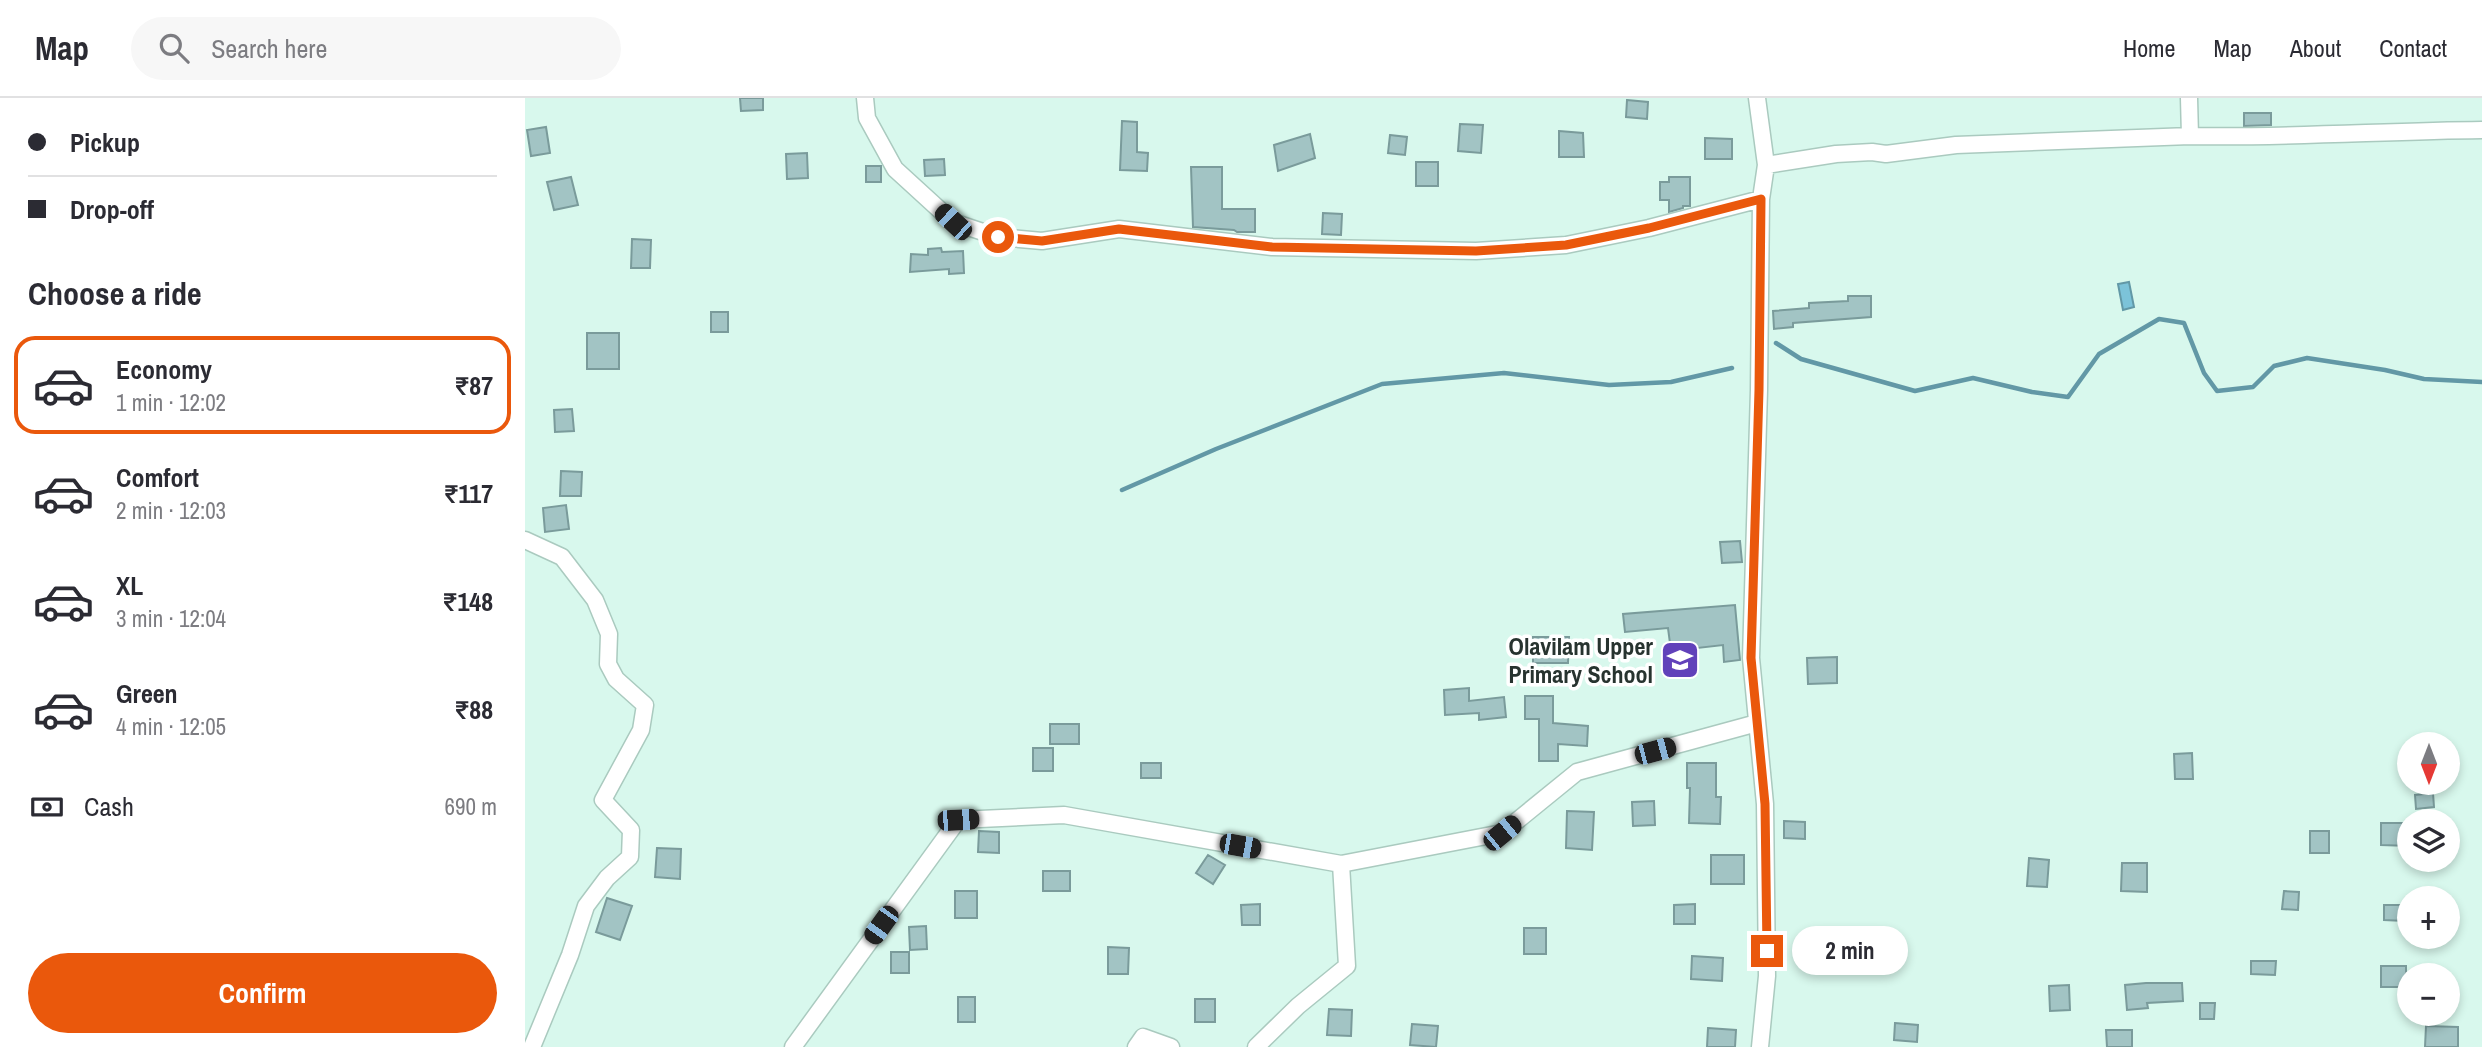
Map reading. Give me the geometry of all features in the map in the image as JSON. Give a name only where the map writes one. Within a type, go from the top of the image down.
[{"type":"street","points":[[865,98],[867,118],[895,169],[953,222],[998,237],[1042,241],[1119,229],[1272,247],[1476,251],[1566,245],[1649,228],[1761,199]]},
{"type":"street","points":[[1757,98],[1766,165],[1761,199],[1759,390],[1751,658],[1765,804],[1767,976],[1760,1047]]},
{"type":"street","points":[[2189,98],[2190,136]]},
{"type":"street","points":[[1766,165],[1836,154],[1886,153],[1956,145],[2190,136],[2267,138],[2340,132],[2482,130]]},
{"type":"street","points":[[525,540],[562,557],[594,600],[609,634],[608,664],[616,679],[645,705],[641,730],[603,800],[631,830],[630,856],[607,878],[586,906],[570,955],[532,1047]]},
{"type":"street","points":[[793,1047],[958,820],[1064,815],[1341,864],[1502,833],[1577,772],[1758,723]]},
{"type":"street","points":[[1256,1047],[1298,1006],[1347,966],[1341,864]]},
{"type":"street","points":[[1136,1047],[1143,1037],[1171,1047]]},
{"type":"water","points":[[2129,282],[2134,307],[2123,310],[2118,284]]},
{"type":"building","points":[[740,98],[763,98],[763,110],[741,111]]},
{"type":"building","points":[[1627,100],[1648,102],[1647,119],[1626,117]]},
{"type":"building","points":[[2244,113],[2271,113],[2271,125],[2244,126]]},
{"type":"building","points":[[1122,121],[1137,122],[1137,152],[1148,153],[1147,171],[1120,170]]},
{"type":"building","points":[[1460,124],[1483,125],[1481,153],[1458,151]]},
{"type":"building","points":[[546,127],[550,153],[531,156],[527,130]]},
{"type":"building","points":[[1559,131],[1583,133],[1584,157],[1559,157]]},
{"type":"building","points":[[1310,134],[1315,158],[1278,171],[1274,145]]},
{"type":"building","points":[[1390,135],[1407,137],[1405,155],[1388,153]]},
{"type":"building","points":[[1705,138],[1732,139],[1732,159],[1705,159]]},
{"type":"building","points":[[807,153],[808,178],[787,179],[786,154]]},
{"type":"building","points":[[944,159],[945,175],[925,176],[924,160]]},
{"type":"building","points":[[1416,162],[1438,162],[1438,186],[1416,186]]},
{"type":"building","points":[[866,166],[881,166],[881,182],[866,182]]},
{"type":"building","points":[[1191,167],[1222,167],[1222,209],[1255,209],[1255,232],[1193,227]]},
{"type":"building","points":[[571,177],[578,205],[554,210],[547,182]]},
{"type":"building","points":[[1669,177],[1690,177],[1690,206],[1669,212],[1669,200],[1660,200],[1660,182],[1669,182]]},
{"type":"building","points":[[1323,213],[1342,214],[1341,235],[1322,234]]},
{"type":"building","points":[[632,239],[651,240],[650,268],[631,268]]},
{"type":"building","points":[[941,248],[942,252],[963,251],[964,273],[949,274],[949,269],[910,272],[911,254],[928,255],[928,249]]},
{"type":"building","points":[[1848,296],[1871,296],[1871,317],[1793,323],[1793,327],[1774,329],[1773,311],[1809,308],[1809,303],[1848,301]]},
{"type":"building","points":[[711,312],[728,312],[728,332],[711,332]]},
{"type":"building","points":[[587,333],[619,333],[619,369],[587,369]]},
{"type":"building","points":[[572,409],[574,431],[555,432],[554,410]]},
{"type":"building","points":[[561,471],[582,472],[581,496],[560,496]]},
{"type":"building","points":[[566,505],[569,529],[545,532],[543,508]]},
{"type":"building","points":[[1740,541],[1742,562],[1722,563],[1720,542]]},
{"type":"building","points":[[1735,605],[1740,660],[1724,662],[1723,645],[1671,651],[1668,628],[1625,632],[1623,614]]},
{"type":"building","points":[[1533,637],[1569,637],[1568,663],[1533,663]]},
{"type":"building","points":[[1837,657],[1837,683],[1808,684],[1807,658]]},
{"type":"building","points":[[1469,688],[1469,701],[1504,697],[1506,717],[1479,720],[1479,713],[1445,715],[1444,690]]},
{"type":"building","points":[[1525,696],[1553,696],[1553,723],[1588,726],[1587,746],[1558,744],[1558,761],[1539,761],[1539,719],[1525,719]]},
{"type":"building","points":[[1050,724],[1079,724],[1079,744],[1050,744]]},
{"type":"building","points":[[1033,748],[1053,748],[1053,771],[1033,771]]},
{"type":"building","points":[[2192,753],[2193,779],[2175,779],[2174,754]]},
{"type":"building","points":[[1141,763],[1161,763],[1161,778],[1141,778]]},
{"type":"building","points":[[1687,763],[1716,763],[1716,797],[1721,797],[1720,824],[1689,823],[1690,788],[1687,788]]},
{"type":"building","points":[[2415,795],[2433,795],[2434,807],[2416,809]]},
{"type":"building","points":[[1654,801],[1655,825],[1633,826],[1632,802]]},
{"type":"building","points":[[1567,811],[1594,812],[1592,850],[1566,848]]},
{"type":"building","points":[[1784,821],[1805,822],[1805,839],[1784,838]]},
{"type":"building","points":[[2381,823],[2397,823],[2397,846],[2381,845]]},
{"type":"building","points":[[979,831],[999,832],[999,853],[978,852]]},
{"type":"building","points":[[2310,831],[2329,831],[2329,853],[2310,853]]},
{"type":"building","points":[[657,848],[681,849],[680,879],[655,877]]},
{"type":"building","points":[[1208,855],[1225,865],[1213,884],[1196,873]]},
{"type":"building","points":[[1711,855],[1744,855],[1744,884],[1711,884]]},
{"type":"building","points":[[2029,858],[2049,860],[2047,887],[2027,886]]},
{"type":"building","points":[[2122,863],[2147,863],[2147,892],[2121,891]]},
{"type":"building","points":[[1043,871],[1070,871],[1070,891],[1043,891]]},
{"type":"building","points":[[955,891],[977,891],[977,918],[955,918]]},
{"type":"building","points":[[2284,891],[2299,892],[2298,910],[2282,909]]},
{"type":"building","points":[[607,898],[632,906],[620,940],[596,932]]},
{"type":"building","points":[[1260,904],[1260,925],[1242,925],[1241,905]]},
{"type":"building","points":[[1695,904],[1695,924],[1674,924],[1674,905]]},
{"type":"building","points":[[2384,905],[2397,905],[2397,921],[2384,920]]},
{"type":"building","points":[[926,926],[927,949],[910,950],[909,927]]},
{"type":"building","points":[[1524,928],[1546,928],[1546,954],[1524,954]]},
{"type":"building","points":[[1108,947],[1129,948],[1128,974],[1108,974]]},
{"type":"building","points":[[891,952],[909,952],[909,973],[891,973]]},
{"type":"building","points":[[1692,956],[1723,958],[1722,981],[1691,979]]},
{"type":"building","points":[[2251,961],[2276,961],[2275,975],[2251,974]]},
{"type":"building","points":[[2381,966],[2397,966],[2397,987],[2381,987]]},
{"type":"building","points":[[2182,983],[2183,1001],[2147,1003],[2148,1008],[2127,1010],[2125,985]]},
{"type":"building","points":[[2069,985],[2070,1010],[2050,1011],[2049,986]]},
{"type":"building","points":[[958,997],[975,997],[975,1022],[958,1022]]},
{"type":"building","points":[[1195,999],[1215,999],[1215,1022],[1195,1022]]},
{"type":"building","points":[[2200,1003],[2215,1003],[2214,1019],[2200,1019]]},
{"type":"building","points":[[1329,1009],[1352,1010],[1351,1036],[1327,1035]]},
{"type":"building","points":[[1895,1023],[1918,1025],[1917,1042],[1894,1040]]},
{"type":"building","points":[[1412,1024],[1438,1026],[1436,1047],[1410,1045]]},
{"type":"building","points":[[2426,1026],[2458,1027],[2458,1047],[2425,1047]]},
{"type":"building","points":[[1708,1028],[1736,1030],[1735,1047],[1707,1047]]},
{"type":"building","points":[[2106,1030],[2132,1030],[2132,1047],[2107,1047]]},
{"type":"waterway","points":[[1776,343],[1801,359],[1915,391],[1973,378],[2032,392],[2068,397],[2099,354],[2159,319],[2184,323],[2204,373],[2217,391],[2253,387],[2274,366],[2307,358],[2424,379],[2482,382]]},
{"type":"waterway","points":[[1122,490],[1216,449],[1382,384],[1504,373],[1609,385],[1671,382],[1732,368]]},
{"type":"place","name":"Olavilam Upper Primary School","points":[[1680,660]]},
{"type":"route","points":[[998,237],[1042,241],[1119,229],[1272,247],[1476,251],[1566,245],[1649,228],[1761,199],[1756,544],[1751,658],[1765,804],[1767,951]]}]
